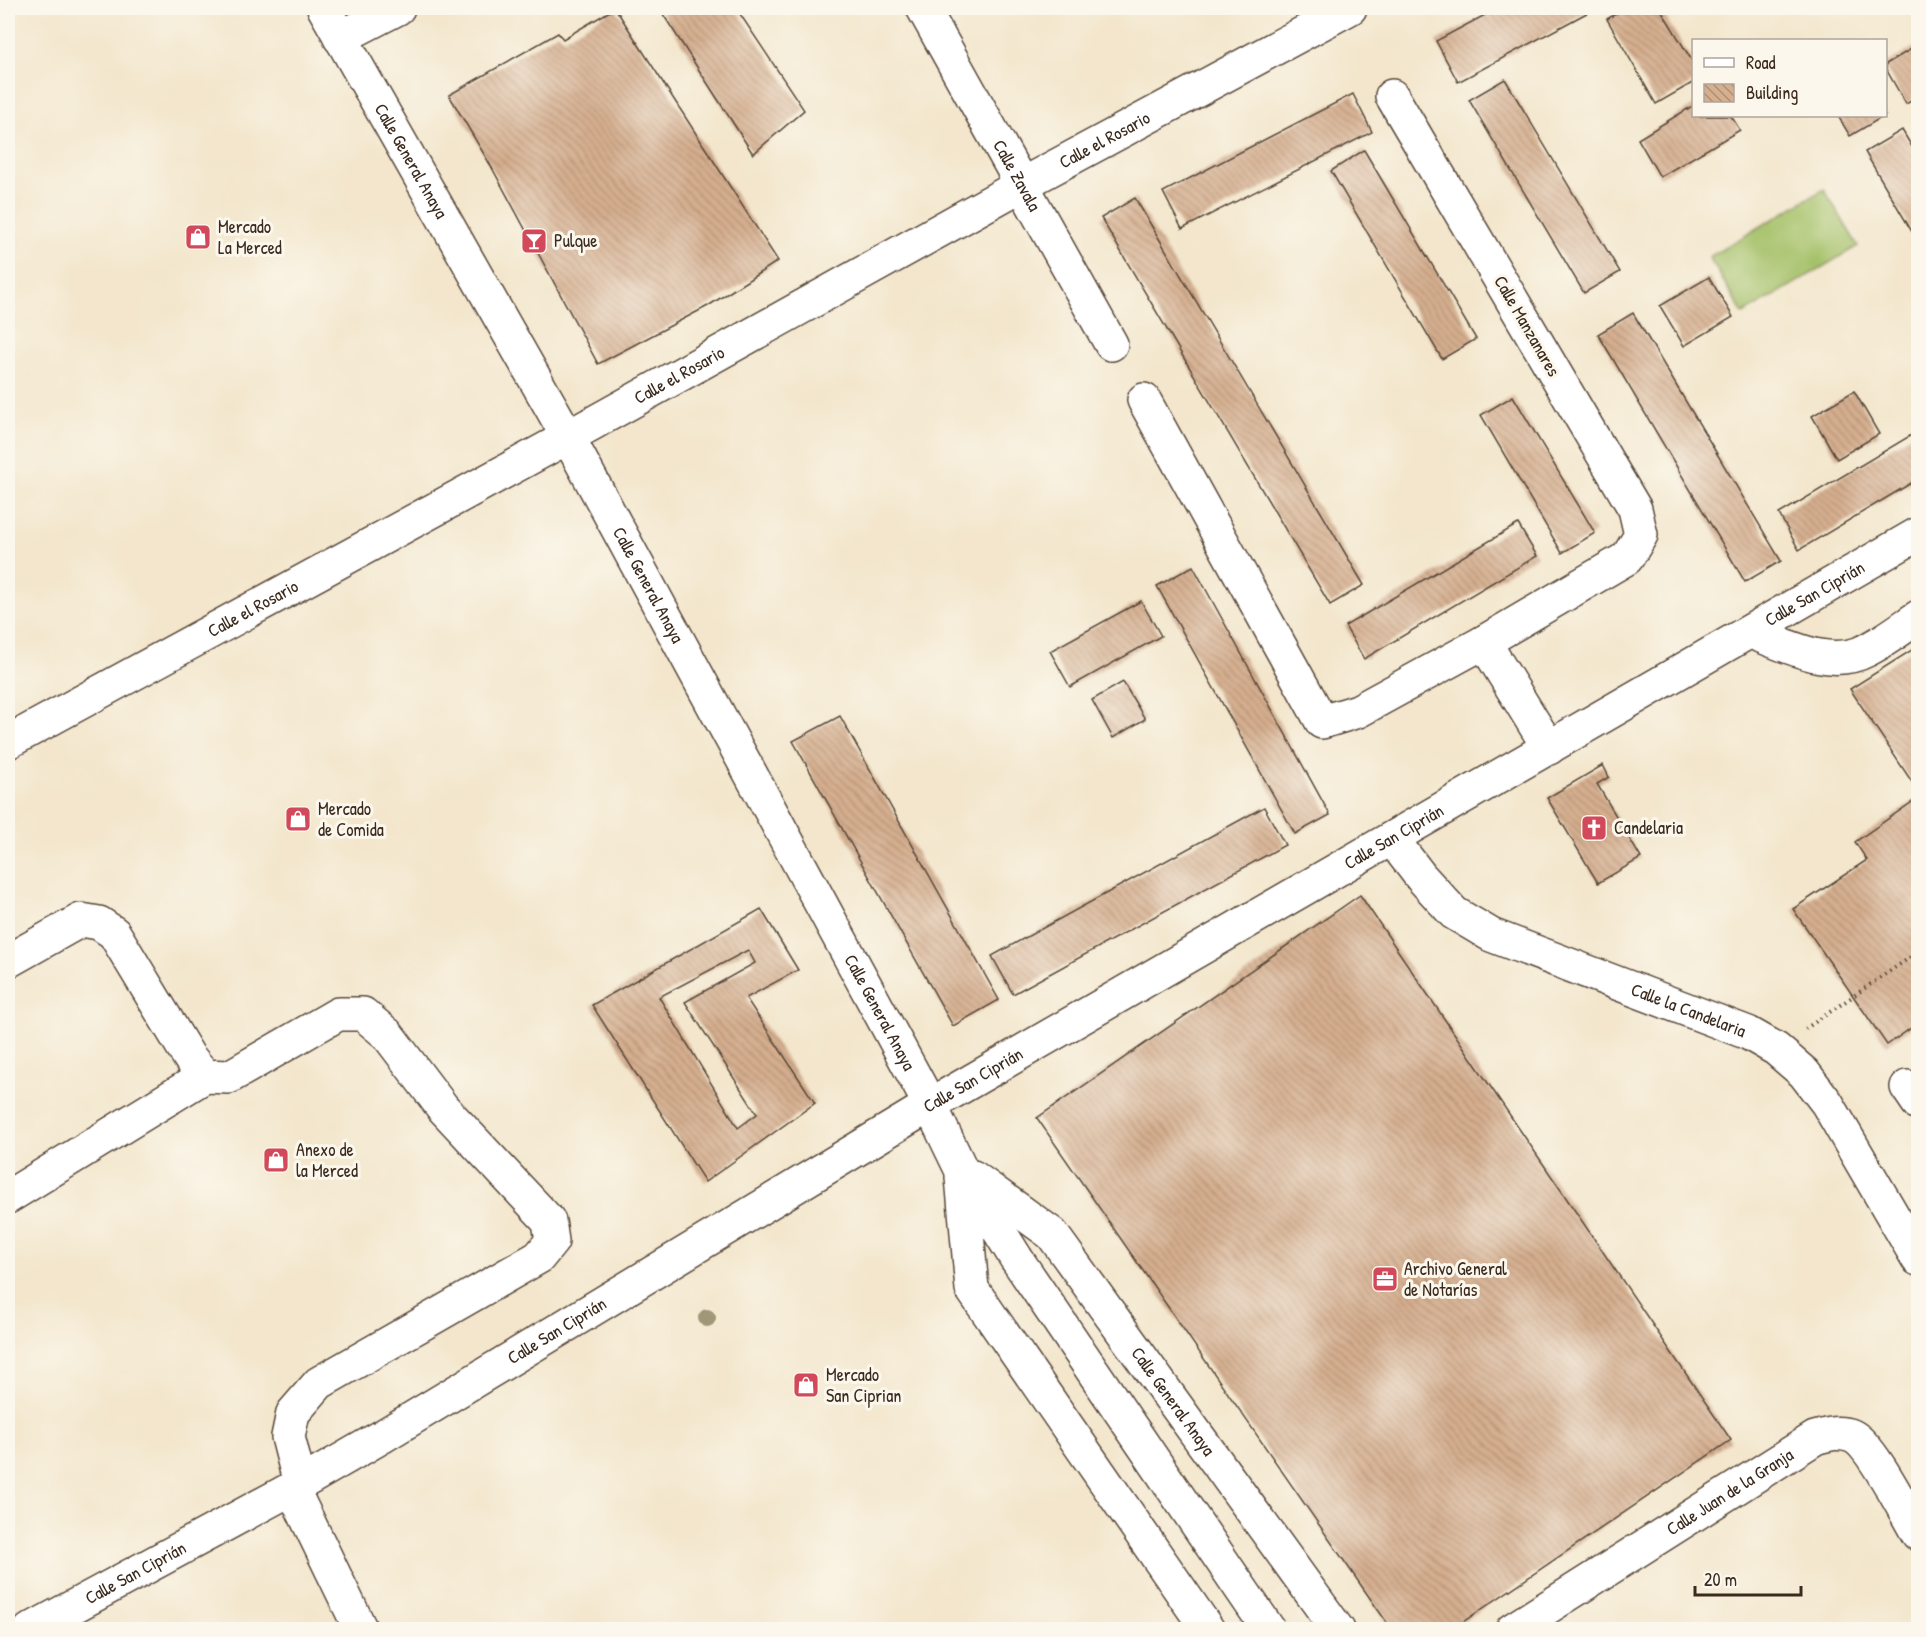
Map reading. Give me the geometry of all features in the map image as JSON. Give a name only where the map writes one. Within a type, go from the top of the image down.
[{"type":"street","name":"Calle General Anaya","points":[[324,8],[568,437],[930,1105],[961,1169],[1016,1258],[1269,1629]]},
{"type":"street","points":[[340,38],[398,8]]},
{"type":"street","name":"Calle Zavala","points":[[923,8],[1112,344]]},
{"type":"street","name":"Calle el Rosario","points":[[8,742],[568,437],[1023,184],[1350,8]]},
{"type":"street","name":"Calle Manzanares","points":[[1392,96],[1635,509],[1641,535],[1627,558],[1484,642]]},
{"type":"street","points":[[1144,400],[1322,722],[1358,711],[1484,642],[1549,748]]},
{"type":"street","name":"Calle San Ciprián","points":[[30,1629],[296,1486],[404,1424],[930,1105],[1918,534]]},
{"type":"street","points":[[1751,632],[1833,659],[1865,651],[1918,617]]},
{"type":"street","name":"Calle la Candelaria","points":[[1392,839],[1421,877],[1455,913],[1491,935],[1748,1033],[1776,1048],[1804,1073],[1827,1102],[1918,1259]]},
{"type":"street","points":[[8,961],[81,920],[99,923],[114,933],[189,1057],[205,1076]]},
{"type":"street","points":[[8,1197],[205,1076],[229,1077],[338,1014],[363,1014],[387,1034],[443,1108],[549,1221],[552,1241],[538,1257],[319,1383],[293,1413],[288,1437],[296,1486],[361,1629]]},
{"type":"street","name":"Calle General Anaya","points":[[961,1169],[972,1289],[1208,1629]]},
{"type":"street","name":"Calle General Anaya","points":[[961,1169],[1052,1234],[1338,1629]]},
{"type":"street","name":"Calle Juan de la Granja","points":[[1512,1629],[1815,1438],[1834,1432],[1854,1437],[1868,1451],[1918,1534]]},
{"type":"path","points":[[1776,1048],[1918,952]]},
{"type":"green space","points":[[1824,189],[1858,246],[1743,314],[1709,257]]},
{"type":"building","points":[[615,8],[778,261],[708,306],[598,364],[491,166],[449,95],[558,33],[563,39]]},
{"type":"building","points":[[659,8],[736,8],[804,110],[753,154]]},
{"type":"building","points":[[1498,8],[1596,8],[1458,82],[1436,41]]},
{"type":"building","points":[[1626,8],[1660,8],[1692,61],[1692,83],[1656,104],[1607,19]]},
{"type":"building","points":[[1918,45],[1918,97],[1906,104],[1887,71],[1887,63]]},
{"type":"building","points":[[1505,79],[1620,272],[1584,293],[1469,100]]},
{"type":"building","points":[[1353,94],[1372,132],[1182,229],[1163,192]]},
{"type":"building","points":[[1692,106],[1692,117],[1732,117],[1740,130],[1660,177],[1638,139]]},
{"type":"building","points":[[1839,117],[1882,117],[1850,136]]},
{"type":"building","points":[[1902,130],[1918,157],[1918,242],[1865,152]]},
{"type":"building","points":[[1364,150],[1476,339],[1442,359],[1331,171]]},
{"type":"building","points":[[1135,198],[1364,585],[1330,605],[1101,218]]},
{"type":"building","points":[[1709,277],[1733,317],[1684,346],[1660,306]]},
{"type":"building","points":[[1633,313],[1781,561],[1745,582],[1598,334]]},
{"type":"building","points":[[1854,391],[1879,434],[1837,459],[1812,416]]},
{"type":"building","points":[[1513,396],[1595,533],[1562,553],[1481,415]]},
{"type":"building","points":[[1918,431],[1918,479],[1799,550],[1779,514]]},
{"type":"building","points":[[1518,524],[1537,556],[1364,659],[1345,626]]},
{"type":"building","points":[[1193,566],[1330,815],[1295,834],[1157,586]]},
{"type":"building","points":[[1141,601],[1161,636],[1070,687],[1050,651]]},
{"type":"building","points":[[1918,646],[1918,791],[1850,689]]},
{"type":"building","points":[[1123,682],[1145,719],[1113,738],[1092,700]]},
{"type":"building","points":[[840,716],[999,1000],[953,1026],[793,741]]},
{"type":"building","name":"Candelaria","points":[[1603,765],[1609,777],[1597,784],[1641,858],[1598,883],[1547,798]]},
{"type":"building","points":[[1918,798],[1918,1023],[1887,1045],[1793,909],[1867,860],[1855,842]]},
{"type":"building","points":[[1264,807],[1285,845],[1013,994],[992,956]]},
{"type":"building","name":"Archivo General de Notarías","points":[[1360,895],[1731,1440],[1451,1630],[1392,1630],[1037,1118]]},
{"type":"building","points":[[761,909],[798,970],[746,998],[815,1103],[705,1182],[592,1005]],"holes":[[[748,950],[755,963],[685,1002],[757,1114],[738,1128],[659,997]]]},
{"type":"place","name":"Mercado La Merced","points":[[198,237]]},
{"type":"place","name":"Pulque","points":[[534,241]]},
{"type":"place","name":"Mercado de Comida","points":[[298,819]]},
{"type":"place","name":"Candelaria","points":[[1594,828]]},
{"type":"place","name":"Anexo de la Merced","points":[[276,1160]]},
{"type":"place","name":"Archivo General de Notarías","points":[[1385,1279]]},
{"type":"place","name":"Mercado San Ciprian","points":[[806,1385]]}]
